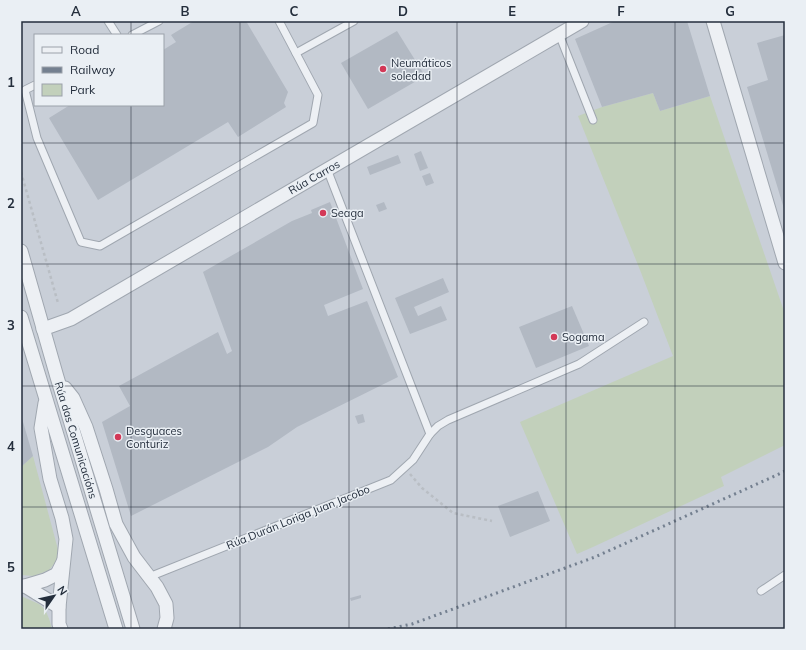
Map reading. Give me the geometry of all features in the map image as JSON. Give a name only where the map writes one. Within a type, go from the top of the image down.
[{"type":"street","name":"Rúa Carros","points":[[43,329],[71,319],[582,21]]},
{"type":"street","points":[[713,21],[785,263]]},
{"type":"street","name":"Rúa das Comunicacións","points":[[21,252],[133,629]]},
{"type":"street","name":"Rúa das Comunicacións","points":[[21,317],[116,629]]},
{"type":"street","points":[[57,376],[73,398],[86,427],[116,524],[134,557],[157,587],[166,604],[164,629]]},
{"type":"street","points":[[46,399],[41,428],[50,479],[66,539],[59,607],[59,624],[61,629]]},
{"type":"street","points":[[23,586],[46,580],[57,574],[64,560]]},
{"type":"street","points":[[23,586],[59,607]]},
{"type":"lane","points":[[108,21],[116,34]]},
{"type":"lane","points":[[134,34],[159,21]]},
{"type":"lane","points":[[34,85],[23,88],[37,138],[81,242],[100,246],[313,123],[318,95],[279,21]]},
{"type":"lane","points":[[296,53],[354,21]]},
{"type":"lane","points":[[559,34],[593,120]]},
{"type":"lane","points":[[327,169],[430,434]]},
{"type":"lane","name":"Rúa Durán Loriga Juan Jacobo","points":[[149,577],[391,480],[413,460],[430,434],[438,426],[448,420],[579,364],[644,322]]},
{"type":"lane","points":[[761,591],[785,575]]},
{"type":"path","points":[[21,172],[58,303]]},
{"type":"path","points":[[405,467],[422,488],[453,513],[492,521]]},
{"type":"shaded area","points":[[21,21],[785,21],[785,629],[21,629]]},
{"type":"green space","points":[[653,93],[660,111],[710,96],[785,314],[785,445],[721,477],[724,486],[577,554],[520,422],[673,356],[578,116],[602,107]]},
{"type":"green space","points":[[33,456],[60,557],[49,570],[34,576],[21,575],[21,467]]},
{"type":"green space","points":[[21,596],[42,606],[48,615],[52,629],[21,629]]},
{"type":"building","points":[[194,21],[246,21],[288,92],[284,103],[286,107],[238,137],[228,122],[98,200],[49,118],[68,106],[164,106],[164,49],[176,42],[171,35]]},
{"type":"building","points":[[615,21],[687,21],[710,96],[660,111],[653,93],[602,107],[575,39]]},
{"type":"building","name":"Neumáticos soledad","points":[[397,31],[425,76],[368,109],[341,63]]},
{"type":"building","points":[[785,35],[785,212],[747,87],[768,80],[757,43]]},
{"type":"building","points":[[421,151],[428,168],[420,171],[414,154]]},
{"type":"building","points":[[398,155],[401,163],[370,175],[367,167]]},
{"type":"building","points":[[430,173],[434,183],[426,186],[422,176]]},
{"type":"building","points":[[330,202],[363,289],[324,305],[328,316],[367,301],[398,377],[297,427],[268,447],[131,516],[102,422],[130,406],[119,386],[218,332],[227,354],[232,351],[203,272],[292,221],[312,213],[311,210]]},
{"type":"building","points":[[384,202],[387,209],[379,212],[376,205]]},
{"type":"building","points":[[443,278],[449,292],[414,307],[418,316],[441,306],[447,320],[410,334],[395,298]]},
{"type":"building","name":"Sogama","points":[[572,306],[589,346],[536,368],[519,327]]},
{"type":"building","points":[[363,414],[365,422],[358,424],[355,416]]},
{"type":"building","points":[[21,415],[33,456],[21,467]]},
{"type":"building","points":[[538,491],[550,521],[510,537],[498,506]]},
{"type":"building","points":[[361,595],[361,598],[351,601],[350,598]]},
{"type":"railway","points":[[388,629],[412,624],[595,557],[785,471]]},
{"type":"place","name":"Neumáticos soledad","points":[[383,69]]},
{"type":"place","name":"Seaga","points":[[323,213]]},
{"type":"place","name":"Sogama","points":[[554,337]]},
{"type":"place","name":"Desguaces Conturiz","points":[[118,437]]}]
